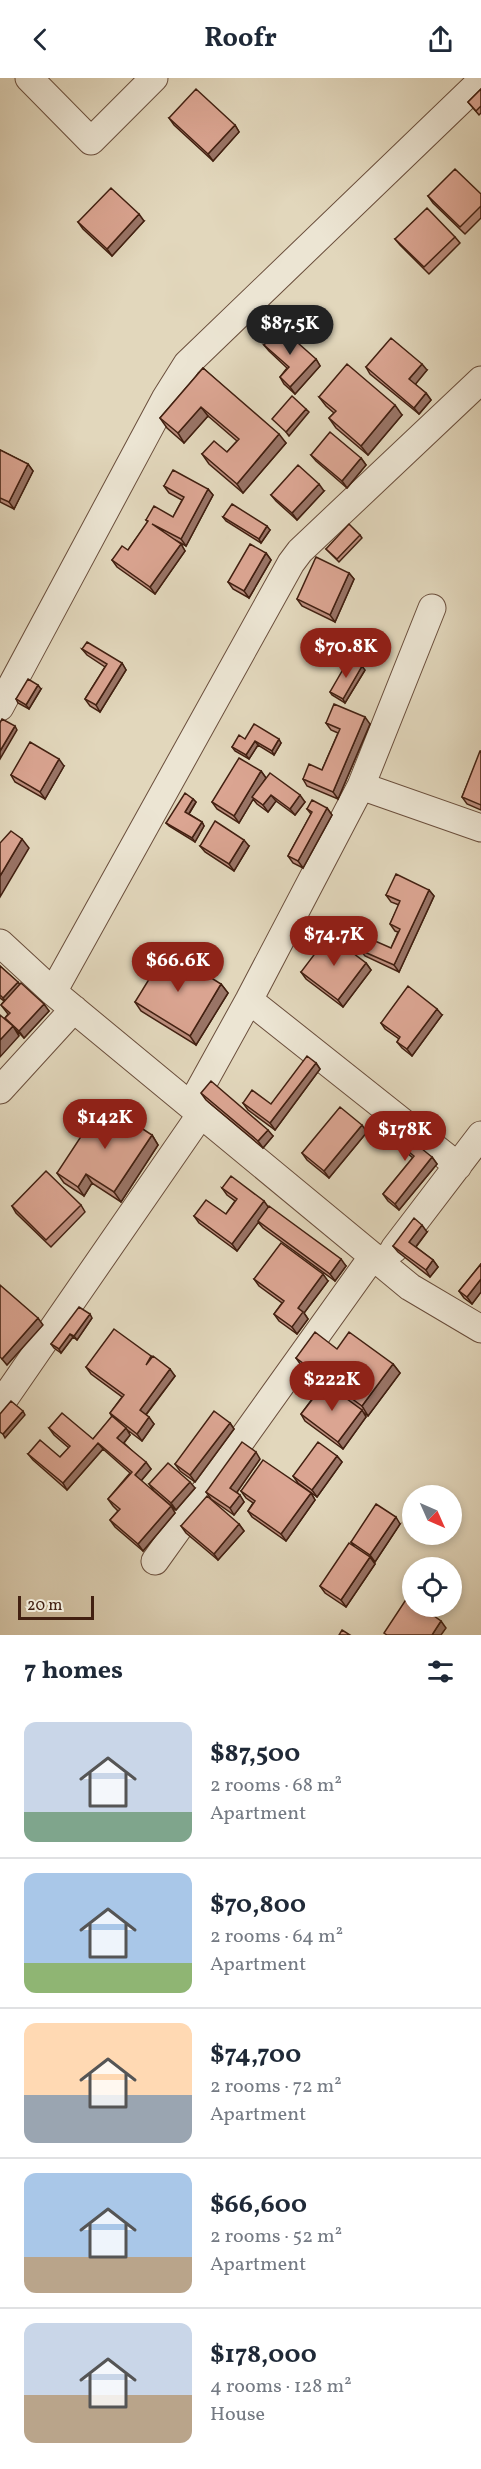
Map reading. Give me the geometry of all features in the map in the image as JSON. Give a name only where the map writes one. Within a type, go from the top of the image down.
[{"type":"street","points":[[29,78],[91,141],[154,78]]},
{"type":"street","points":[[0,707],[165,399],[187,363],[481,81]]},
{"type":"street","points":[[53,992],[291,563],[300,551],[481,380]]},
{"type":"street","points":[[0,1405],[196,1109],[249,1000],[361,786],[432,608]]},
{"type":"street","points":[[361,786],[481,828]]},
{"type":"street","points":[[0,943],[53,992],[410,1287],[481,1329]]},
{"type":"street","points":[[249,1000],[458,1166]]},
{"type":"street","points":[[0,1090],[74,1009]]},
{"type":"street","points":[[155,1561],[377,1260],[458,1166],[481,1135]]},
{"type":"building","points":[[196,89],[235,125],[208,154],[169,118]]},
{"type":"building","points":[[481,89],[481,106],[476,111],[468,102]]},
{"type":"building","points":[[455,169],[481,194],[481,206],[460,227],[428,196]]},
{"type":"building","points":[[111,188],[139,214],[107,249],[78,222]]},
{"type":"building","points":[[427,208],[455,237],[424,267],[395,239]]},
{"type":"building","points":[[280,327],[316,359],[290,387],[280,377],[289,367],[264,345]]},
{"type":"building","points":[[391,338],[422,364],[409,379],[426,393],[414,408],[366,367]]},
{"type":"building","points":[[347,364],[395,405],[361,446],[329,418],[336,411],[319,397]]},
{"type":"building","points":[[203,368],[279,434],[237,484],[202,454],[214,441],[227,452],[239,439],[201,407],[178,433],[160,418]]},
{"type":"building","points":[[292,396],[306,409],[286,432],[272,419]]},
{"type":"building","points":[[330,432],[361,458],[342,481],[311,455]]},
{"type":"building","points":[[0,450],[28,464],[9,502],[0,498]]},
{"type":"building","points":[[298,465],[319,484],[292,513],[271,495]]},
{"type":"building","points":[[173,470],[208,489],[181,539],[152,524],[181,544],[150,587],[112,560],[122,546],[128,550],[148,521],[146,520],[154,506],[173,517],[184,497],[164,486]]},
{"type":"building","points":[[232,504],[267,526],[259,539],[223,517]]},
{"type":"building","points":[[349,524],[360,535],[337,559],[326,549]]},
{"type":"building","points":[[250,544],[266,553],[244,591],[228,582]]},
{"type":"building","points":[[316,557],[349,573],[330,615],[297,599]]},
{"type":"building","points":[[87,642],[122,663],[96,705],[85,699],[107,664],[82,649]]},
{"type":"building","points":[[349,659],[362,666],[343,699],[330,692]]},
{"type":"building","points":[[28,679],[38,685],[26,705],[16,699]]},
{"type":"building","points":[[334,704],[365,717],[333,792],[303,779],[309,764],[322,770],[340,729],[326,723]]},
{"type":"building","points":[[2,719],[15,726],[0,751],[0,723]]},
{"type":"building","points":[[254,724],[279,739],[272,751],[255,741],[246,755],[232,747],[239,735],[245,739]]},
{"type":"building","points":[[30,742],[59,759],[40,792],[11,775]]},
{"type":"building","points":[[481,751],[481,805],[462,797]]},
{"type":"building","points":[[239,758],[261,771],[234,816],[212,802]]},
{"type":"building","points":[[270,773],[300,795],[290,809],[271,795],[263,805],[252,797]]},
{"type":"building","points":[[185,793],[193,799],[185,812],[202,822],[192,838],[166,823]]},
{"type":"building","points":[[312,800],[327,808],[298,861],[288,856],[312,812],[307,809]]},
{"type":"building","points":[[215,821],[244,840],[229,864],[200,846]]},
{"type":"building","points":[[11,831],[22,839],[0,876],[0,843]]},
{"type":"building","points":[[396,874],[429,890],[394,965],[360,950],[366,937],[391,948],[400,929],[390,924],[400,901],[386,895]]},
{"type":"building","points":[[329,935],[366,963],[338,1000],[301,972]]},
{"type":"building","points":[[167,950],[221,984],[190,1036],[135,1002]]},
{"type":"building","points":[[0,966],[18,982],[3,998],[0,995]]},
{"type":"building","points":[[21,983],[44,1004],[19,1031],[5,1018],[10,1013],[1,1005]]},
{"type":"building","points":[[408,986],[437,1009],[407,1049],[397,1042],[400,1037],[381,1023]]},
{"type":"building","points":[[0,1015],[13,1026],[0,1040]]},
{"type":"building","points":[[307,1056],[316,1063],[270,1123],[243,1103],[252,1090],[271,1104]]},
{"type":"building","points":[[211,1081],[268,1130],[258,1141],[201,1093]]},
{"type":"building","points":[[103,1103],[152,1135],[114,1192],[86,1174],[78,1187],[57,1173]]},
{"type":"building","points":[[340,1107],[362,1125],[324,1171],[302,1153]]},
{"type":"building","points":[[385,1119],[432,1157],[395,1204],[383,1194],[414,1156],[378,1127]]},
{"type":"building","points":[[46,1171],[81,1205],[46,1240],[12,1206]]},
{"type":"building","points":[[231,1176],[264,1201],[232,1244],[194,1216],[206,1200],[226,1214],[237,1199],[222,1188]]},
{"type":"building","points":[[269,1206],[341,1259],[330,1274],[258,1221]]},
{"type":"building","points":[[414,1218],[422,1225],[409,1242],[433,1260],[426,1270],[393,1246]]},
{"type":"building","points":[[281,1243],[323,1274],[298,1308],[303,1312],[292,1327],[274,1314],[284,1301],[254,1279]]},
{"type":"building","points":[[481,1264],[481,1279],[467,1297],[459,1291]]},
{"type":"building","points":[[0,1285],[38,1318],[2,1359],[0,1357]]},
{"type":"building","points":[[79,1307],[90,1314],[74,1336],[70,1334],[59,1349],[51,1344]]},
{"type":"building","points":[[114,1329],[151,1356],[146,1365],[153,1356],[170,1369],[140,1410],[149,1417],[137,1434],[110,1413],[124,1395],[86,1367]]},
{"type":"building","points":[[315,1332],[337,1349],[349,1332],[393,1364],[362,1406],[296,1358]]},
{"type":"building","points":[[325,1383],[362,1410],[338,1442],[301,1414]]},
{"type":"building","points":[[11,1401],[23,1411],[3,1434],[0,1432],[0,1414]]},
{"type":"building","points":[[214,1411],[230,1423],[190,1475],[175,1464]]},
{"type":"building","points":[[62,1413],[93,1439],[112,1416],[126,1428],[117,1438],[146,1462],[135,1475],[171,1506],[138,1544],[110,1520],[120,1509],[108,1499],[132,1472],[98,1443],[63,1483],[28,1454],[40,1440],[60,1457],[70,1446],[49,1428]]},
{"type":"building","points":[[242,1442],[256,1452],[230,1488],[240,1495],[230,1508],[206,1492]]},
{"type":"building","points":[[318,1442],[337,1456],[312,1490],[293,1476]]},
{"type":"building","points":[[263,1460],[311,1493],[281,1534],[248,1511],[255,1501],[241,1491]]},
{"type":"building","points":[[168,1463],[190,1482],[171,1503],[149,1484]]},
{"type":"building","points":[[207,1496],[239,1524],[214,1554],[181,1526]]},
{"type":"building","points":[[376,1504],[396,1517],[370,1555],[351,1542]]},
{"type":"building","points":[[349,1543],[370,1557],[341,1600],[320,1586]]},
{"type":"building","points":[[402,1606],[402,1617],[435,1617],[441,1621],[432,1635],[387,1635],[384,1633]]},
{"type":"building","points":[[342,1630],[350,1635],[339,1635]]}]
